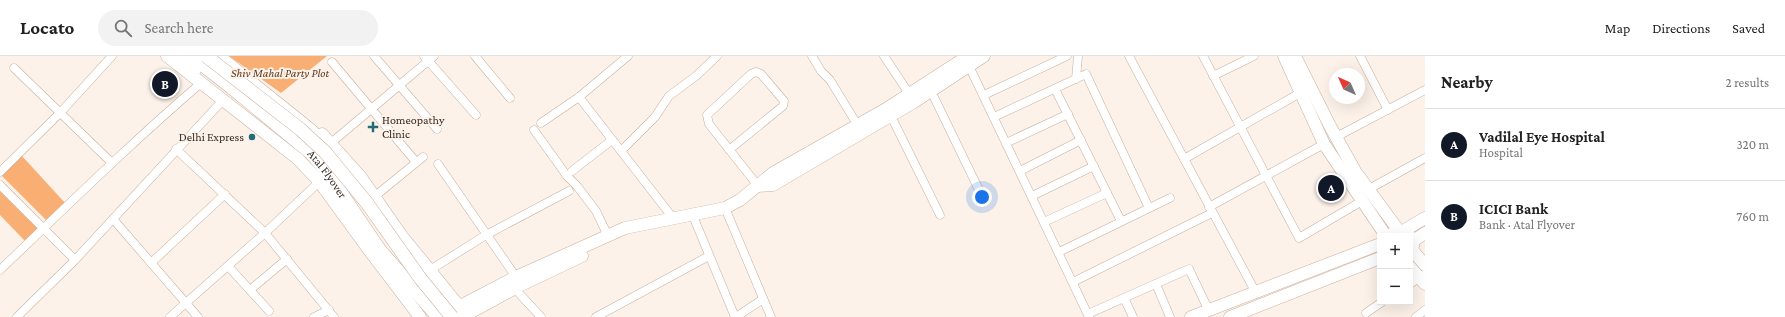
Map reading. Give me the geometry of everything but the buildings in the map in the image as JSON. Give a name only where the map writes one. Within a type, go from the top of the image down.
[{"type":"main road","points":[[178,56],[273,129],[316,167],[327,172],[332,153],[327,146],[308,128],[218,56]]},
{"type":"main road","name":"Atal Flyover","points":[[191,56],[312,154],[327,172],[375,243],[439,317]]},
{"type":"main road","name":"Atal Flyover","points":[[206,56],[300,129],[325,152],[327,172],[367,203],[408,260],[464,315]]},
{"type":"main road","points":[[400,273],[402,282],[430,317]]},
{"type":"street","points":[[0,172],[60,113],[112,56]]},
{"type":"street","points":[[168,56],[298,159],[327,172],[420,317]]},
{"type":"street","points":[[224,56],[307,121],[331,143],[360,176],[401,235],[464,315]]},
{"type":"street","points":[[374,56],[437,129]]},
{"type":"street","points":[[475,56],[510,98]]},
{"type":"street","points":[[541,123],[579,97],[628,56]]},
{"type":"street","points":[[621,151],[655,117],[669,96],[696,76],[717,56]]},
{"type":"street","points":[[812,56],[821,71],[830,80],[860,129]]},
{"type":"street","points":[[884,56],[912,98]]},
{"type":"street","points":[[860,129],[912,98],[968,61],[984,56]]},
{"type":"street","points":[[984,95],[1067,56]]},
{"type":"street","points":[[1076,79],[1078,56]]},
{"type":"street","points":[[1129,56],[1256,293]]},
{"type":"street","points":[[1203,56],[1299,238],[1362,201]]},
{"type":"street","points":[[1213,76],[1254,56]]},
{"type":"street","points":[[1284,56],[1324,144],[1362,201],[1393,233]]},
{"type":"street","points":[[1295,56],[1336,138],[1355,171],[1369,190],[1393,233]]},
{"type":"street","points":[[1360,56],[1388,110]]},
{"type":"street","points":[[331,143],[399,86],[429,58],[476,115]]},
{"type":"street","points":[[439,317],[464,315],[517,284],[608,236],[628,228],[673,218],[693,216],[725,208],[740,200],[773,172],[860,129],[891,116],[912,98],[931,91],[968,61]]},
{"type":"street","points":[[968,61],[1089,315],[1189,269],[1209,311]]},
{"type":"street","points":[[332,62],[416,162]]},
{"type":"street","points":[[14,68],[112,163]]},
{"type":"street","points":[[730,150],[783,106],[784,101],[761,74],[756,72],[751,74],[707,115],[709,124],[758,186]]},
{"type":"street","points":[[994,117],[1086,74],[1149,208]]},
{"type":"street","points":[[0,270],[112,163],[201,83]]},
{"type":"street","points":[[1055,89],[1121,221]]},
{"type":"street","points":[[1336,138],[1425,90]]},
{"type":"street","points":[[931,91],[981,194]]},
{"type":"street","points":[[1184,159],[1300,93]]},
{"type":"street","points":[[579,97],[673,218]]},
{"type":"street","points":[[17,317],[75,260],[176,149],[223,100]]},
{"type":"street","points":[[1006,143],[1068,114]]},
{"type":"street","points":[[891,116],[940,215]]},
{"type":"street","points":[[534,130],[567,176],[577,186],[596,211],[608,236]]},
{"type":"street","points":[[572,171],[612,140]]},
{"type":"street","points":[[1020,171],[1081,140]]},
{"type":"street","points":[[1073,282],[1211,210],[1324,144]]},
{"type":"street","points":[[176,149],[265,233],[332,314]]},
{"type":"street","points":[[374,197],[423,157]]},
{"type":"street","points":[[1369,190],[1425,158]]},
{"type":"street","points":[[438,164],[517,284],[541,317]]},
{"type":"street","points":[[1032,196],[1094,166]]},
{"type":"street","points":[[170,317],[265,233],[327,172]]},
{"type":"street","points":[[0,185],[75,260]]},
{"type":"street","points":[[430,270],[486,235],[569,191]]},
{"type":"street","points":[[1044,222],[1107,193]]},
{"type":"street","points":[[151,263],[225,194]]},
{"type":"street","points":[[1058,252],[1170,198]]},
{"type":"street","points":[[725,208],[771,317]]},
{"type":"street","points":[[693,216],[735,317],[763,299]]},
{"type":"street","points":[[1396,233],[1425,218]]},
{"type":"street","points":[[113,219],[198,317]]},
{"type":"street","points":[[517,284],[648,224]]},
{"type":"street","points":[[1413,247],[1425,233]]},
{"type":"street","points":[[1191,317],[1377,245]]},
{"type":"street","points":[[1413,249],[1425,265]]},
{"type":"street","points":[[596,317],[709,256]]},
{"type":"street","points":[[250,290],[286,259]]},
{"type":"street","points":[[1230,317],[1244,315],[1377,259]]},
{"type":"street","points":[[228,266],[269,311]]},
{"type":"street","points":[[1412,269],[1420,280]]},
{"type":"street","points":[[1156,284],[1170,317]]},
{"type":"street","points":[[1124,298],[1133,317]]},
{"type":"street","points":[[1366,313],[1378,305]]},
{"type":"street","points":[[1416,317],[1425,310]]},
{"type":"street","points":[[314,317],[332,314]]},
{"type":"green space","name":"Shiv Mahal Party Plot","points":[[229,56],[327,56],[281,93]]},
{"type":"green space","points":[[22,156],[66,204],[48,222],[2,176]]},
{"type":"green space","points":[[0,187],[41,228],[26,242],[0,215]]},
{"type":"place","name":"ICICI Bank","points":[[165,84]]},
{"type":"place","name":"Homeopathy Clinic","points":[[373,127]]},
{"type":"place","name":"Delhi Express","points":[[252,137]]},
{"type":"place","name":"Vadilal Eye Hospital","points":[[1331,188]]}]
